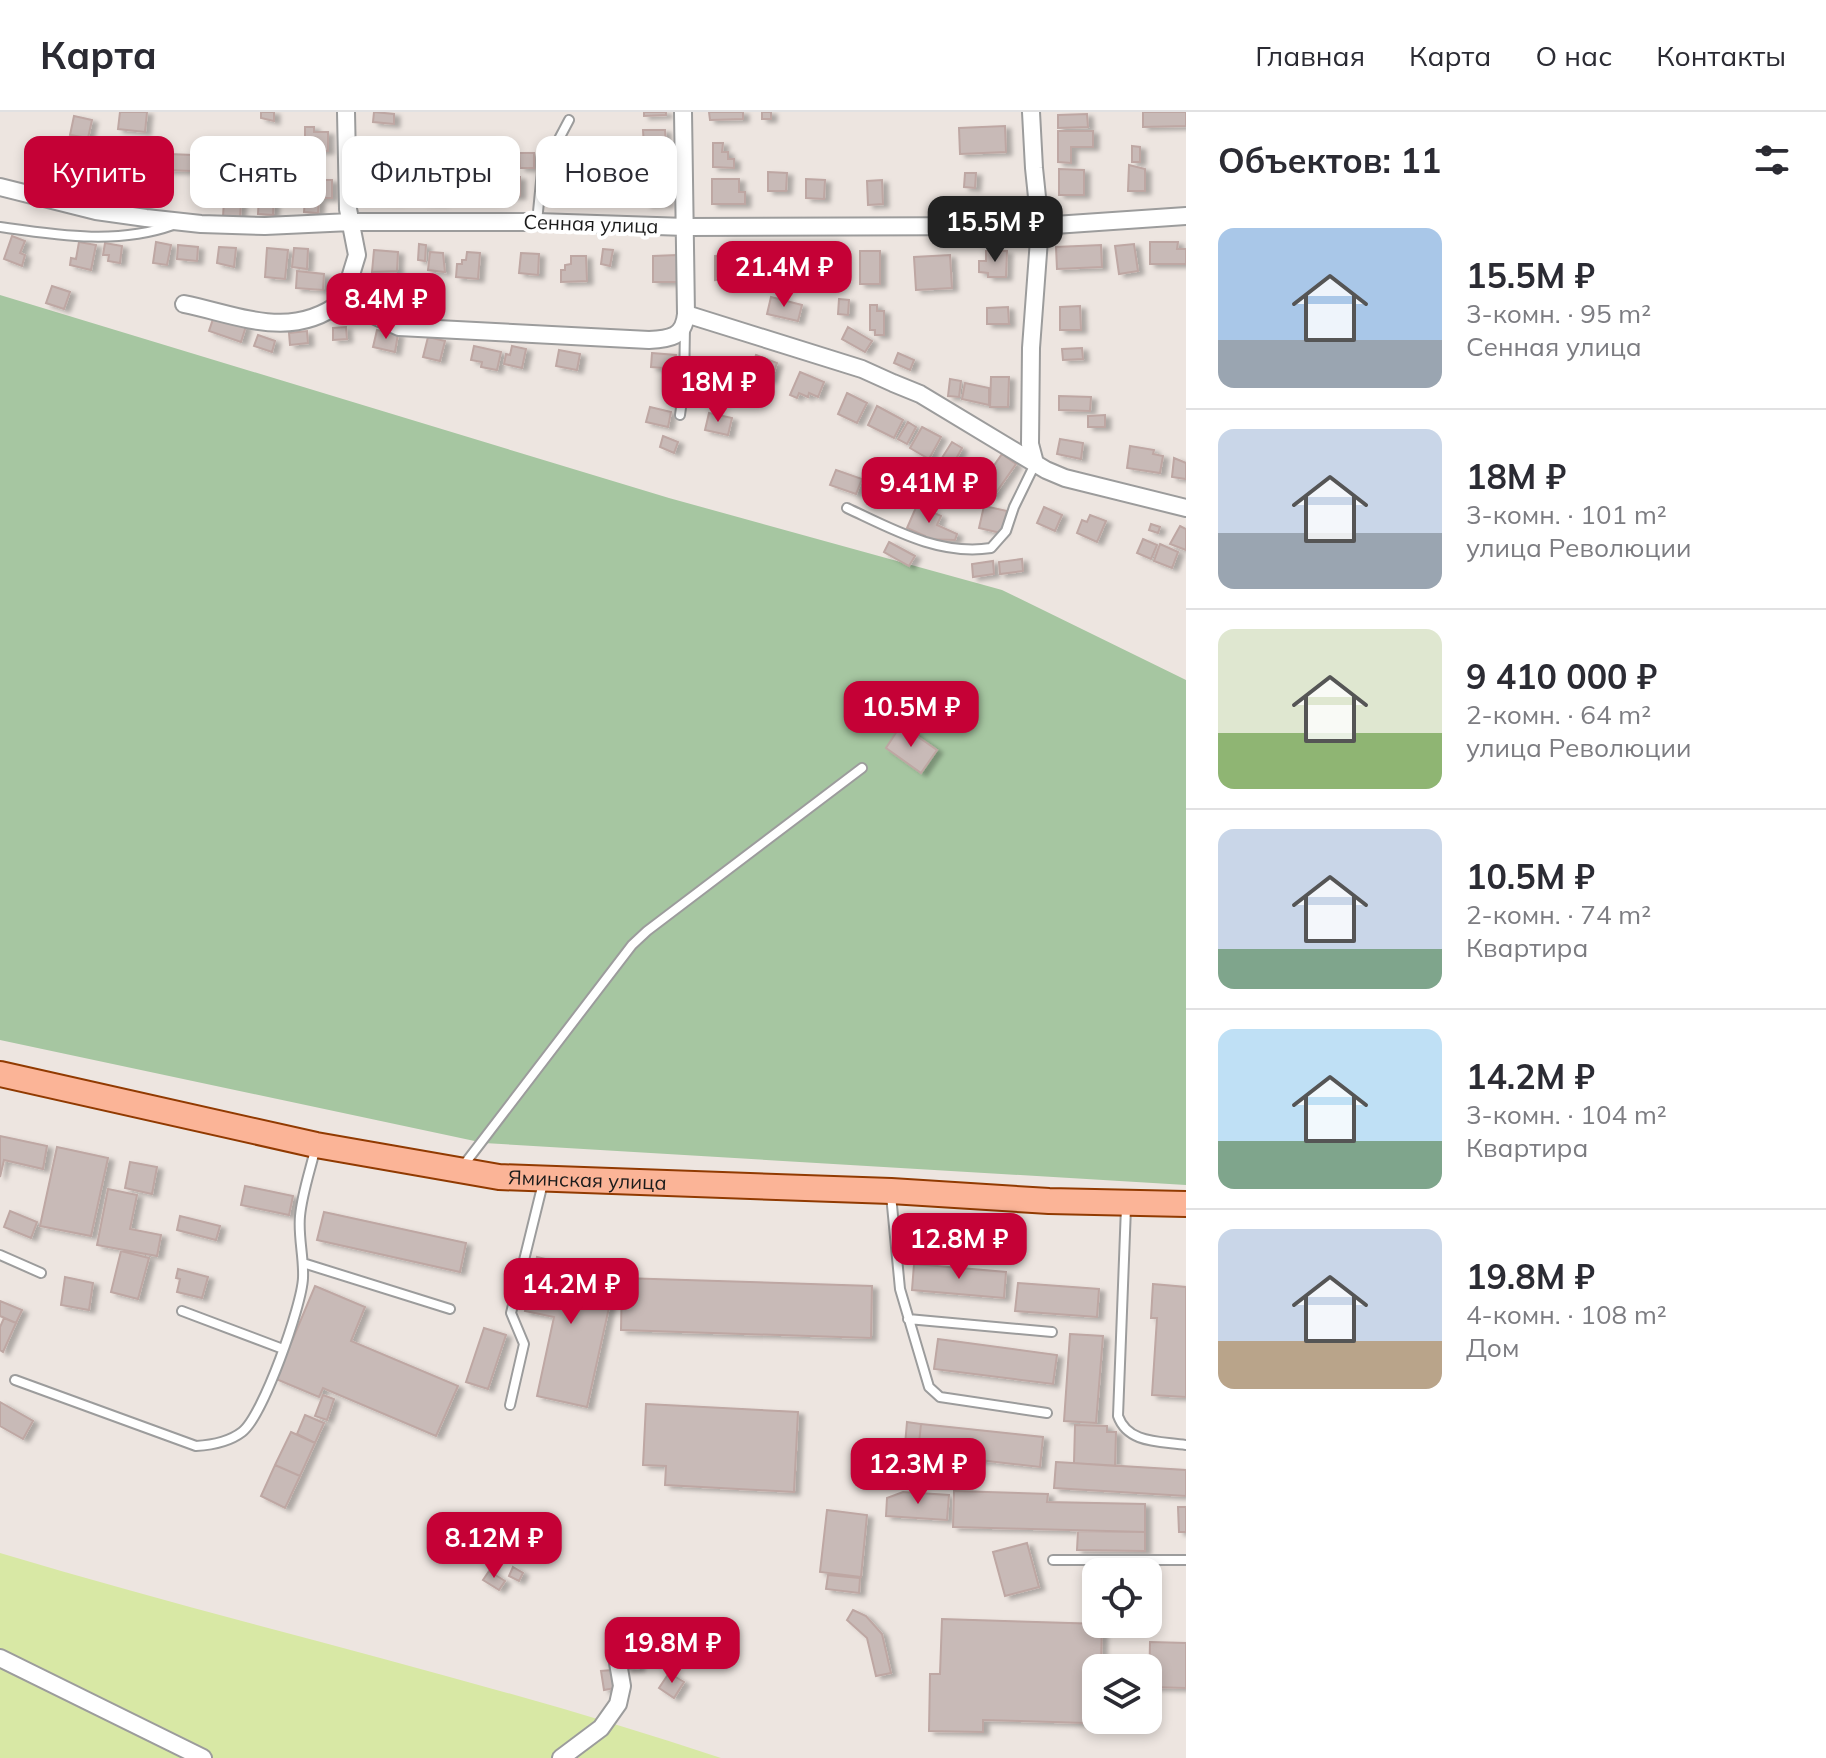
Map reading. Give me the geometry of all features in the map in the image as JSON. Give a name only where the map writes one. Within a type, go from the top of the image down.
[{"type":"main road","name":"Яминская улица","points":[[0,1074],[316,1145],[499,1177],[1186,1204]]},
{"type":"street","points":[[184,304],[289,325],[318,316],[343,301],[357,255],[351,222],[346,112]]},
{"type":"street","points":[[343,301],[399,327],[649,340],[677,336],[686,320],[683,112]]},
{"type":"street","points":[[1031,112],[1040,226],[1031,348],[1030,444],[1035,463]]},
{"type":"street","name":"Сенная улица","points":[[0,187],[96,211],[181,222],[265,226],[351,222],[537,222],[686,227],[1040,226],[1186,216]]},
{"type":"street","points":[[686,320],[883,378],[920,394],[1065,478],[1186,508]]},
{"type":"street","points":[[561,1758],[601,1728],[618,1704],[622,1686],[617,1657],[618,1627]]},
{"type":"street","points":[[0,1658],[203,1758]]},
{"type":"lane","points":[[537,222],[542,171],[569,120]]},
{"type":"lane","points":[[0,227],[54,235],[106,237],[155,231],[181,222]]},
{"type":"lane","points":[[680,415],[686,320]]},
{"type":"lane","points":[[847,508],[927,544],[968,549],[991,548],[1006,531],[1035,463]]},
{"type":"lane","points":[[460,1170],[632,945],[862,768]]},
{"type":"lane","points":[[15,1380],[196,1446],[212,1445],[244,1431],[254,1418],[283,1349],[300,1292],[303,1263],[300,1211],[316,1145]]},
{"type":"lane","points":[[510,1405],[524,1344],[511,1313],[544,1179]]},
{"type":"lane","points":[[891,1191],[897,1272],[908,1319],[934,1394],[1047,1413]]},
{"type":"lane","points":[[1126,1203],[1118,1416],[1124,1430],[1137,1437],[1186,1445]]},
{"type":"lane","points":[[0,1255],[41,1273]]},
{"type":"lane","points":[[303,1263],[450,1309]]},
{"type":"lane","points":[[182,1311],[283,1349]]},
{"type":"lane","points":[[908,1319],[1052,1332]]},
{"type":"lane","points":[[1053,1560],[1186,1560]]},
{"type":"green space","points":[[0,295],[669,498],[1002,590],[1186,680],[1186,1185],[484,1143],[0,1040]]},
{"type":"green space","points":[[0,1553],[452,1677],[721,1758],[0,1758]]},
{"type":"building","points":[[120,112],[147,112],[145,132],[118,129]]},
{"type":"building","points":[[261,112],[274,112],[274,121],[261,118]]},
{"type":"building","points":[[374,112],[394,114],[394,124],[373,122]]},
{"type":"building","points":[[644,112],[666,112],[666,115],[644,116]]},
{"type":"building","points":[[709,112],[743,112],[743,119],[710,120]]},
{"type":"building","points":[[762,112],[771,112],[771,119],[762,119]]},
{"type":"building","points":[[1143,112],[1186,112],[1186,126],[1143,127]]},
{"type":"building","points":[[1087,114],[1088,127],[1058,128],[1058,115]]},
{"type":"building","points":[[74,116],[92,120],[88,136],[70,135]]},
{"type":"building","points":[[1005,126],[1006,152],[960,154],[959,128]]},
{"type":"building","points":[[305,127],[314,127],[314,132],[328,132],[328,151],[326,136],[305,136]]},
{"type":"building","points":[[643,130],[665,130],[665,136],[643,136]]},
{"type":"building","points":[[1058,131],[1093,131],[1093,147],[1071,147],[1071,163],[1058,162]]},
{"type":"building","points":[[713,143],[723,143],[722,152],[728,152],[728,159],[734,159],[734,168],[713,167]]},
{"type":"building","points":[[1132,146],[1140,147],[1140,162],[1132,162]]},
{"type":"building","points":[[520,153],[534,153],[534,168],[520,168]]},
{"type":"building","points":[[174,154],[190,155],[190,171],[174,170]]},
{"type":"building","points":[[1129,165],[1145,169],[1145,191],[1128,191]]},
{"type":"building","points":[[1059,169],[1084,170],[1084,195],[1059,195]]},
{"type":"building","points":[[768,172],[787,173],[786,191],[768,191]]},
{"type":"building","points":[[965,173],[976,173],[975,188],[964,187]]},
{"type":"building","points":[[712,179],[739,179],[739,192],[745,192],[745,204],[712,204]]},
{"type":"building","points":[[806,179],[825,180],[824,199],[806,198]]},
{"type":"building","points":[[326,180],[332,180],[332,198],[326,198]]},
{"type":"building","points":[[882,180],[883,204],[868,205],[867,181]]},
{"type":"building","points":[[126,208],[145,208],[145,212]]},
{"type":"building","points":[[224,208],[241,208],[240,218],[223,217]]},
{"type":"building","points":[[258,208],[273,208],[273,215],[258,214]]},
{"type":"building","points":[[304,208],[318,208],[318,213],[304,212]]},
{"type":"building","points":[[12,236],[25,241],[20,253],[25,255],[22,266],[4,259]]},
{"type":"building","points":[[79,242],[96,245],[91,270],[70,265],[71,258],[76,259]]},
{"type":"building","points":[[156,242],[171,245],[167,265],[153,263]]},
{"type":"building","points":[[1150,242],[1178,242],[1177,249],[1186,249],[1186,264],[1150,264]]},
{"type":"building","points":[[105,243],[122,246],[120,263],[108,261],[109,255],[103,255]]},
{"type":"building","points":[[419,244],[426,245],[425,261],[418,260]]},
{"type":"building","points":[[1134,244],[1138,271],[1119,274],[1115,246]]},
{"type":"building","points":[[178,245],[198,247],[197,261],[177,259]]},
{"type":"building","points":[[1101,245],[1102,267],[1057,269],[1056,247]]},
{"type":"building","points":[[219,247],[236,248],[234,267],[217,263]]},
{"type":"building","points":[[267,248],[288,250],[285,279],[265,277]]},
{"type":"building","points":[[294,248],[308,249],[307,269],[292,267]]},
{"type":"building","points":[[603,249],[613,250],[610,266],[601,264]]},
{"type":"building","points":[[374,250],[398,252],[397,271],[372,272]]},
{"type":"building","points":[[860,251],[880,251],[880,284],[860,284]]},
{"type":"building","points":[[986,251],[1007,251],[1006,277],[988,277],[988,273],[979,272],[979,261],[986,261]]},
{"type":"building","points":[[430,252],[443,253],[445,272],[428,270]]},
{"type":"building","points":[[467,252],[480,253],[478,279],[456,277],[457,264],[466,260]]},
{"type":"building","points":[[805,252],[806,270],[784,272],[782,254]]},
{"type":"building","points":[[521,253],[539,254],[538,275],[519,273]]},
{"type":"building","points":[[838,253],[840,281],[823,282],[822,254]]},
{"type":"building","points":[[677,255],[678,282],[653,282],[653,256]]},
{"type":"building","points":[[739,255],[739,275],[723,275],[723,279],[715,280],[715,256]]},
{"type":"building","points":[[950,255],[952,288],[916,290],[914,257]]},
{"type":"building","points":[[571,256],[586,256],[587,281],[561,282],[561,270],[571,264]]},
{"type":"building","points":[[297,271],[324,274],[323,290],[296,288]]},
{"type":"building","points":[[329,283],[343,284],[342,293],[328,292]]},
{"type":"building","points":[[52,286],[70,292],[64,309],[46,303]]},
{"type":"building","points":[[771,297],[802,305],[798,321],[767,314]]},
{"type":"building","points":[[839,299],[849,300],[848,315],[838,314]]},
{"type":"building","points":[[870,305],[877,305],[877,311],[884,311],[884,335],[875,335],[875,330],[870,330]]},
{"type":"building","points":[[1080,306],[1081,330],[1060,330],[1060,307]]},
{"type":"building","points":[[1008,307],[1009,324],[987,324],[987,308]]},
{"type":"building","points":[[214,316],[246,326],[241,342],[209,331]]},
{"type":"building","points":[[346,327],[347,339],[333,340],[333,328]]},
{"type":"building","points":[[848,327],[872,341],[865,352],[842,339]]},
{"type":"building","points":[[377,330],[398,334],[395,352],[373,347]]},
{"type":"building","points":[[307,331],[308,343],[290,345],[289,333]]},
{"type":"building","points":[[258,335],[275,341],[272,352],[254,346]]},
{"type":"building","points":[[428,337],[445,341],[440,361],[423,357]]},
{"type":"building","points":[[474,346],[501,352],[497,370],[481,367],[482,362],[471,360]]},
{"type":"building","points":[[512,346],[526,349],[522,368],[504,364]]},
{"type":"building","points":[[1082,348],[1083,359],[1063,360],[1062,349]]},
{"type":"building","points":[[559,350],[580,354],[577,370],[556,366]]},
{"type":"building","points":[[652,353],[676,355],[675,369],[651,367]]},
{"type":"building","points":[[898,353],[914,360],[910,370],[894,363]]},
{"type":"building","points":[[756,355],[777,363],[771,380],[750,373]]},
{"type":"building","points":[[800,372],[824,382],[818,397],[809,393],[808,397],[799,393],[797,398],[790,395]]},
{"type":"building","points":[[991,377],[1009,377],[1008,407],[990,407]]},
{"type":"building","points":[[950,379],[961,381],[959,397],[948,396]]},
{"type":"building","points":[[710,381],[741,382],[740,399],[709,398]]},
{"type":"building","points":[[965,383],[989,388],[989,405],[962,399]]},
{"type":"building","points":[[847,393],[867,403],[857,423],[838,414]]},
{"type":"building","points":[[1059,396],[1091,397],[1090,411],[1059,410]]},
{"type":"building","points":[[877,406],[903,420],[894,438],[868,425]]},
{"type":"building","points":[[650,407],[671,412],[668,427],[646,422]]},
{"type":"building","points":[[709,413],[732,418],[728,435],[705,430]]},
{"type":"building","points":[[1105,415],[1105,427],[1088,427],[1088,416]]},
{"type":"building","points":[[908,422],[916,427],[907,444],[898,439]]},
{"type":"building","points":[[922,427],[941,437],[929,459],[910,448]]},
{"type":"building","points":[[663,436],[678,442],[674,453],[660,447]]},
{"type":"building","points":[[1060,439],[1083,443],[1081,459],[1057,454]]},
{"type":"building","points":[[952,442],[962,448],[951,468],[940,461]]},
{"type":"building","points":[[1130,446],[1154,450],[1153,454],[1163,456],[1160,473],[1127,468]]},
{"type":"building","points":[[1002,454],[1016,464],[993,497],[981,489]]},
{"type":"building","points":[[1174,458],[1186,463],[1186,479],[1172,477]]},
{"type":"building","points":[[888,468],[911,475],[904,494],[882,487]]},
{"type":"building","points":[[836,470],[862,479],[856,494],[830,485]]},
{"type":"building","points":[[917,505],[941,516],[937,525],[957,534],[955,540],[925,539],[925,536],[907,528]]},
{"type":"building","points":[[984,506],[1007,511],[1001,533],[979,528]]},
{"type":"building","points":[[1044,507],[1062,515],[1055,531],[1037,523]]},
{"type":"building","points":[[1090,515],[1106,521],[1097,542],[1077,533],[1082,520],[1087,522]]},
{"type":"building","points":[[1151,524],[1160,527],[1158,533],[1149,530]]},
{"type":"building","points":[[1180,526],[1186,529],[1186,550],[1170,544]]},
{"type":"building","points":[[1143,539],[1157,545],[1151,559],[1137,553]]},
{"type":"building","points":[[889,542],[915,556],[909,566],[884,552]]},
{"type":"building","points":[[1160,544],[1178,552],[1172,568],[1154,561]]},
{"type":"building","points":[[1022,559],[1023,571],[1000,574],[999,562]]},
{"type":"building","points":[[993,561],[994,574],[973,577],[972,564]]},
{"type":"building","points":[[901,725],[937,750],[921,773],[886,748]]},
{"type":"building","points":[[0,1136],[47,1146],[43,1169],[4,1160],[0,1177]]},
{"type":"building","points":[[57,1147],[108,1158],[91,1236],[40,1226]]},
{"type":"building","points":[[130,1162],[157,1167],[152,1194],[125,1188]]},
{"type":"building","points":[[245,1186],[293,1196],[289,1215],[241,1205]]},
{"type":"building","points":[[108,1189],[137,1195],[130,1229],[161,1235],[157,1256],[97,1245]]},
{"type":"building","points":[[10,1211],[37,1222],[31,1238],[4,1227]]},
{"type":"building","points":[[324,1212],[466,1243],[460,1272],[317,1240]]},
{"type":"building","points":[[180,1216],[220,1226],[216,1240],[177,1230]]},
{"type":"building","points":[[121,1251],[149,1258],[138,1299],[111,1292]]},
{"type":"building","points":[[537,1257],[616,1276],[587,1407],[537,1396],[554,1317],[525,1311]]},
{"type":"building","points":[[914,1264],[1006,1272],[1004,1298],[912,1290]]},
{"type":"building","points":[[178,1269],[208,1277],[202,1298],[177,1292],[180,1279],[176,1278]]},
{"type":"building","points":[[65,1277],[93,1283],[89,1310],[61,1305]]},
{"type":"building","points":[[622,1278],[872,1286],[871,1338],[621,1330]]},
{"type":"building","points":[[1018,1283],[1099,1289],[1097,1317],[1015,1311]]},
{"type":"building","points":[[1153,1284],[1186,1287],[1186,1397],[1152,1395],[1157,1318],[1151,1318]]},
{"type":"building","points":[[315,1286],[365,1307],[351,1341],[458,1386],[436,1436],[323,1388],[319,1397],[276,1379]]},
{"type":"building","points":[[0,1301],[22,1310],[16,1323],[0,1316]]},
{"type":"building","points":[[4,1318],[16,1323],[3,1352],[0,1350],[0,1327]]},
{"type":"building","points":[[484,1328],[506,1335],[488,1389],[466,1382]]},
{"type":"building","points":[[1070,1334],[1103,1336],[1096,1423],[1064,1421]]},
{"type":"building","points":[[938,1339],[1057,1355],[1053,1384],[934,1369]]},
{"type":"building","points":[[323,1395],[334,1399],[327,1420],[315,1416]]},
{"type":"building","points":[[0,1402],[33,1421],[23,1439],[0,1426]]},
{"type":"building","points":[[646,1404],[798,1412],[794,1492],[665,1485],[666,1466],[643,1465]]},
{"type":"building","points":[[305,1415],[324,1423],[315,1443],[297,1434]]},
{"type":"building","points":[[907,1422],[921,1424],[918,1453],[928,1454],[925,1482],[902,1480]]},
{"type":"building","points":[[921,1424],[1043,1437],[1040,1467],[918,1453]]},
{"type":"building","points":[[1075,1425],[1107,1426],[1107,1432],[1116,1432],[1115,1466],[1074,1463]]},
{"type":"building","points":[[291,1432],[315,1443],[300,1476],[275,1465]]},
{"type":"building","points":[[1056,1462],[1186,1470],[1186,1496],[1054,1488]]},
{"type":"building","points":[[275,1465],[300,1476],[285,1508],[261,1496]]},
{"type":"building","points":[[954,1491],[1048,1494],[1047,1502],[1145,1504],[1145,1532],[953,1527]]},
{"type":"building","points":[[903,1492],[949,1495],[947,1520],[886,1516],[887,1498]]},
{"type":"building","points":[[1178,1507],[1186,1507],[1186,1532],[1179,1532]]},
{"type":"building","points":[[827,1510],[867,1515],[861,1577],[820,1572]]},
{"type":"building","points":[[1078,1531],[1145,1532],[1145,1551],[1077,1550]]},
{"type":"building","points":[[1027,1543],[1039,1587],[1005,1596],[993,1552]]},
{"type":"building","points":[[513,1567],[523,1573],[519,1581],[509,1576]]},
{"type":"building","points":[[489,1571],[505,1581],[499,1590],[483,1580]]},
{"type":"building","points":[[828,1575],[860,1578],[859,1593],[826,1589]]},
{"type":"building","points":[[853,1610],[866,1616],[882,1634],[891,1673],[876,1676],[867,1638],[847,1620]]},
{"type":"building","points":[[942,1619],[1082,1623],[1082,1638],[1102,1638],[1101,1654],[1082,1654],[1082,1723],[983,1720],[983,1732],[929,1731],[930,1674],[940,1674]]},
{"type":"building","points":[[1150,1642],[1186,1643],[1186,1688],[1162,1687],[1162,1654],[1150,1654]]},
{"type":"building","points":[[625,1644],[635,1644],[635,1654],[625,1654]]},
{"type":"building","points":[[638,1656],[639,1668],[626,1669],[625,1657]]},
{"type":"building","points":[[612,1670],[615,1688],[604,1690],[601,1671]]},
{"type":"building","points":[[669,1673],[684,1682],[674,1698],[659,1688]]}]
